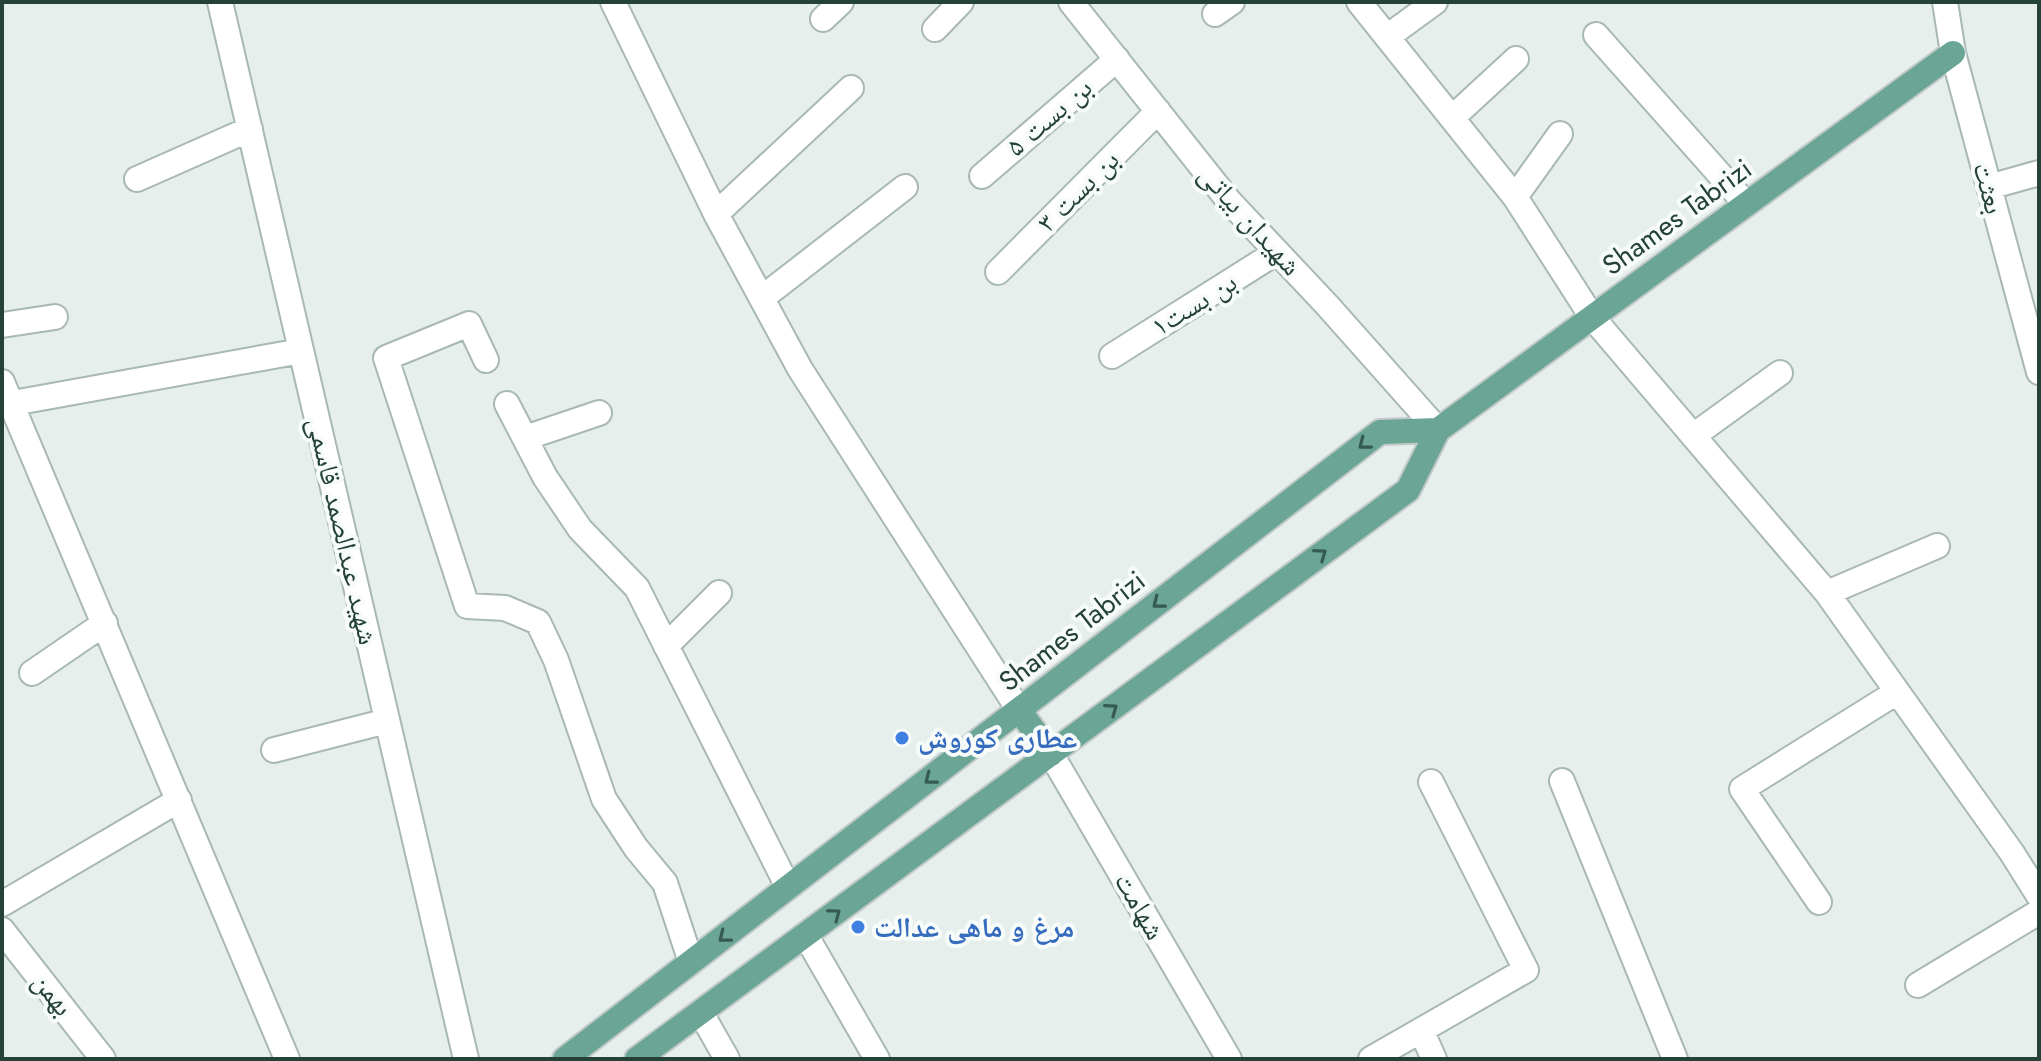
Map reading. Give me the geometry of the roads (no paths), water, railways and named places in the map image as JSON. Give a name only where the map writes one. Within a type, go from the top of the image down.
[{"type":"main road","name":"Shames Tabrizi","points":[[637,1059],[1408,490],[1438,430],[1953,53]]},
{"type":"main road","name":"Shames Tabrizi","points":[[565,1059],[1380,432],[1438,430]]},
{"type":"main road","points":[[1019,710],[1051,754]]},
{"type":"street","name":"شهید عبدالصمد قاسمی","points":[[220,2],[466,1059]]},
{"type":"street","points":[[613,2],[716,214],[800,369],[1019,710]]},
{"type":"street","points":[[935,29],[961,2]]},
{"type":"street","name":"شهیدان بیاتی","points":[[1071,2],[1229,201],[1438,430]]},
{"type":"street","points":[[1359,2],[1515,197],[1592,317],[1827,593],[2012,853],[2039,896]]},
{"type":"street","points":[[1387,37],[1435,2]]},
{"type":"street","name":"بعثت","points":[[1940,5],[2039,372]]},
{"type":"street","points":[[1596,35],[1746,204]]},
{"type":"street","name":"بن بست ۵","points":[[982,176],[1117,59]]},
{"type":"street","points":[[1452,118],[1516,59]]},
{"type":"street","points":[[716,214],[851,88]]},
{"type":"street","name":"بن بست ۳","points":[[998,272],[1158,111]]},
{"type":"street","points":[[137,179],[250,129]]},
{"type":"street","points":[[1515,197],[1560,134]]},
{"type":"street","points":[[1989,187],[2039,173]]},
{"type":"street","points":[[762,298],[905,187]]},
{"type":"street","name":"بن بست۱","points":[[1112,356],[1277,252]]},
{"type":"street","points":[[2,325],[55,317]]},
{"type":"street","points":[[486,360],[469,324],[386,358],[467,606],[505,608],[538,622],[556,660],[604,799],[636,848],[665,883],[691,962]]},
{"type":"street","points":[[287,1059],[6,395],[301,351]]},
{"type":"street","points":[[1693,436],[1780,373]]},
{"type":"street","points":[[507,404],[545,477],[580,529],[637,588],[788,887]]},
{"type":"street","points":[[525,438],[599,413]]},
{"type":"street","points":[[1827,593],[1937,546]]},
{"type":"street","points":[[666,646],[719,593]]},
{"type":"street","points":[[32,673],[105,623]]},
{"type":"street","points":[[1819,902],[1742,789],[1897,692]]},
{"type":"street","points":[[274,750],[387,721]]},
{"type":"street","name":"شهامت","points":[[1051,754],[1229,1059]]},
{"type":"street","points":[[1562,781],[1675,1059]]},
{"type":"street","points":[[1371,1059],[1526,970],[1431,782]]},
{"type":"street","points":[[2,904],[179,800]]},
{"type":"street","points":[[1918,985],[2039,912]]},
{"type":"street","name":"بهمن","points":[[2,930],[103,1059]]},
{"type":"street","points":[[806,936],[877,1059]]},
{"type":"street","points":[[701,1013],[727,1059]]},
{"type":"street","points":[[1421,1030],[1434,1059]]},
{"type":"place","name":"عطاری کوروش","points":[[902,738]]},
{"type":"place","name":"مرغ و ماهی عدالت","points":[[858,927]]}]
